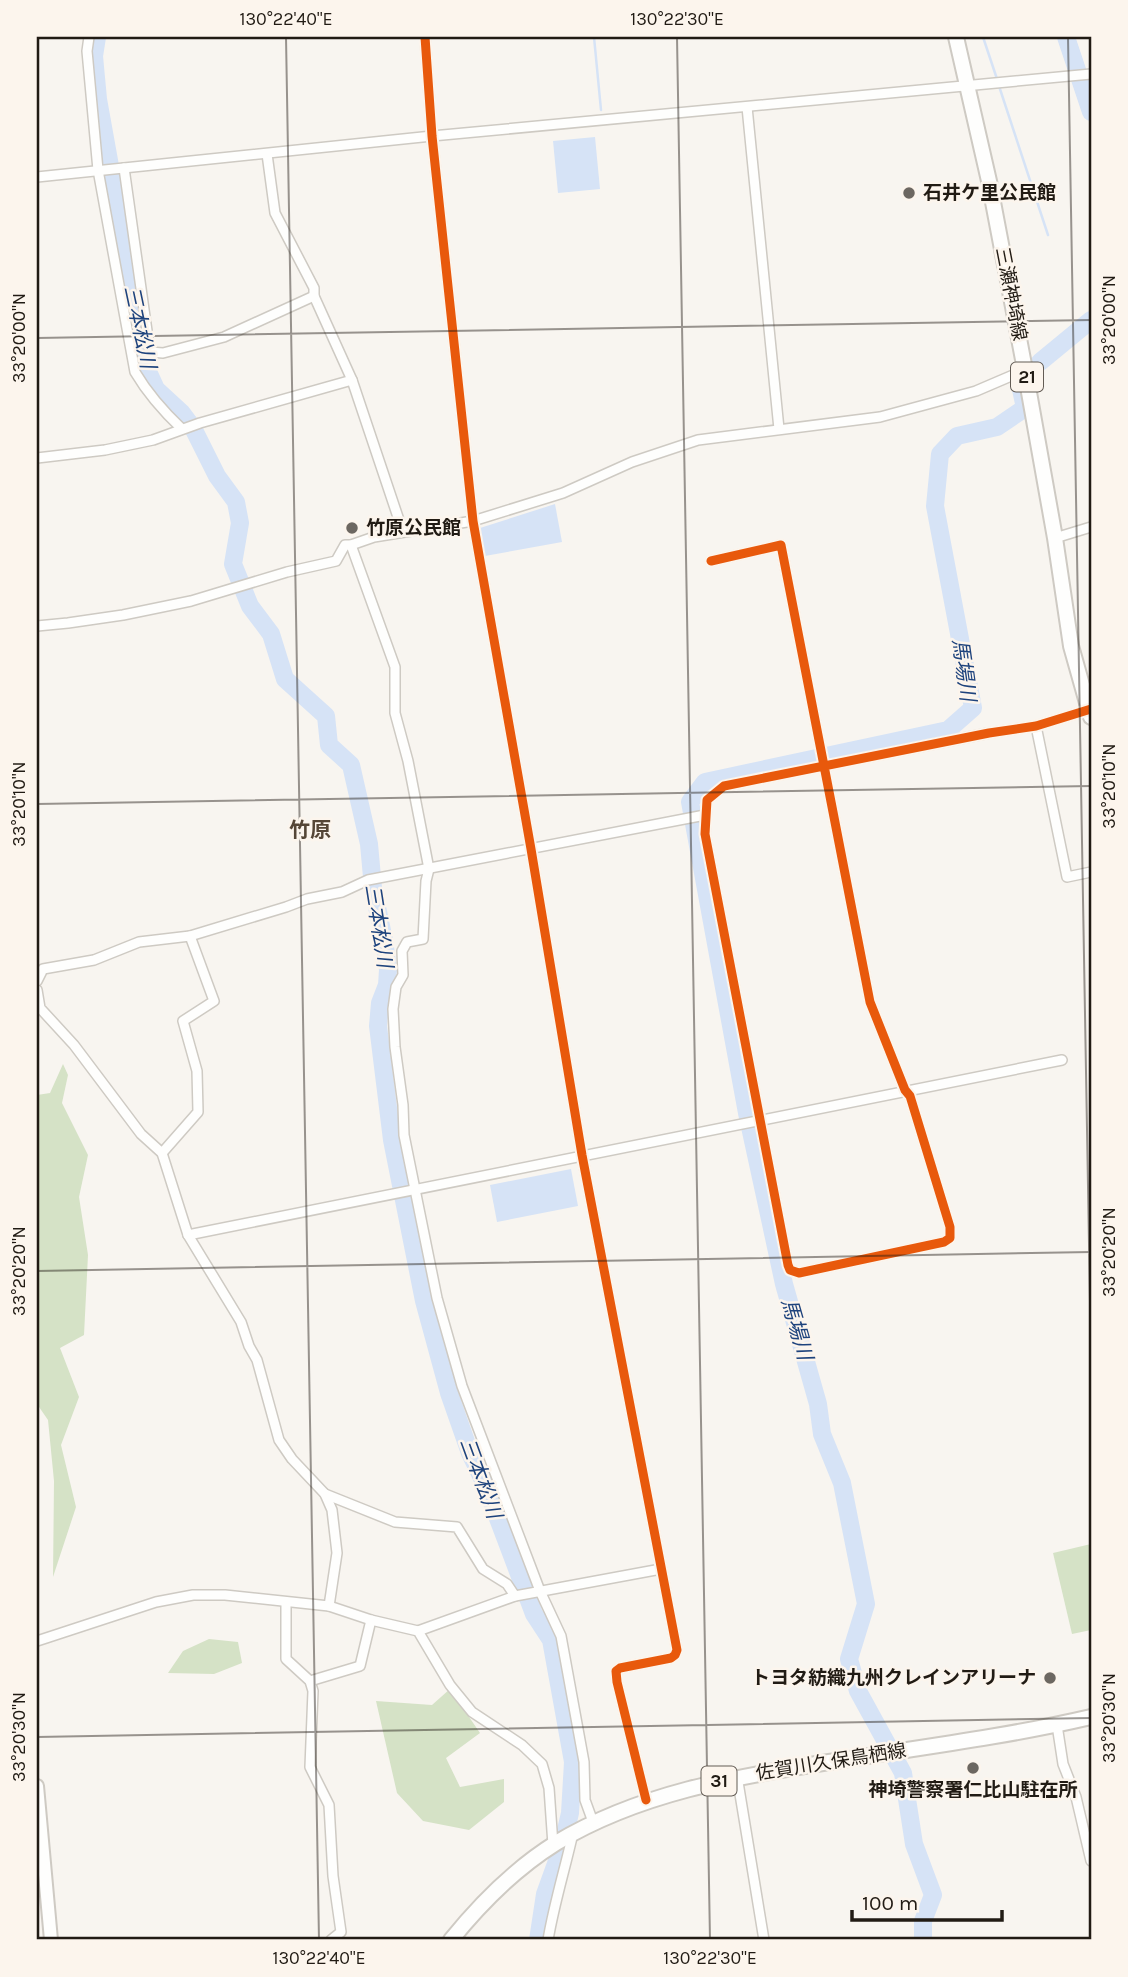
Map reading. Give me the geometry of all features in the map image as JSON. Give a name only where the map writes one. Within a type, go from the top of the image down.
[{"type":"main road","name":"三瀬神埼線","points":[[956,37],[1025,370],[1071,646],[1090,712]]},
{"type":"main road","name":"佐賀川久保鳥栖線","points":[[451,1940],[468,1919],[513,1875],[553,1845],[593,1822],[646,1800],[737,1776],[1057,1725],[1091,1717]]},
{"type":"street","points":[[89,37],[87,51],[98,170],[135,372],[160,408],[183,429]]},
{"type":"street","points":[[425,37],[432,136],[473,521],[582,1155],[677,1650],[671,1658],[620,1668],[616,1675],[646,1800]]},
{"type":"street","points":[[37,177],[432,136],[1007,81],[1091,76]]},
{"type":"street","points":[[747,107],[779,429]]},
{"type":"street","points":[[267,154],[275,214],[314,288],[314,296],[352,380],[403,533]]},
{"type":"street","points":[[124,168],[150,352],[163,353],[224,337],[314,296]]},
{"type":"street","points":[[37,626],[124,615],[191,601],[287,572],[336,561],[345,545],[374,537],[473,521],[563,494],[632,462],[698,440],[880,417],[976,391],[1025,370]]},
{"type":"street","points":[[37,457],[105,450],[153,440],[200,423],[352,380]]},
{"type":"street","points":[[1055,538],[1091,527]]},
{"type":"street","points":[[351,545],[395,667],[395,713],[408,761],[429,869],[423,939],[407,942],[402,951],[403,975],[396,987],[394,1009],[404,1135],[414,1189],[437,1298],[462,1386],[540,1591],[561,1636],[584,1762],[585,1800],[593,1822]]},
{"type":"street","points":[[710,561],[781,545],[824,767],[870,1002],[905,1090],[910,1096],[950,1227],[950,1238],[944,1242],[799,1273],[790,1270],[705,834],[707,800],[724,786],[824,767],[989,733],[1036,726],[1090,712]]},
{"type":"street","points":[[1036,726],[1067,877],[1091,872]]},
{"type":"street","points":[[37,981],[43,969],[94,960],[139,942],[190,936],[307,899],[342,892],[368,880],[705,815]]},
{"type":"street","points":[[162,1153],[198,1112],[197,1071],[183,1021],[214,1001],[190,936]]},
{"type":"street","points":[[37,990],[38,1008],[74,1045],[141,1134],[162,1153],[188,1235],[242,1322],[249,1346],[257,1360],[279,1440],[292,1460],[325,1494],[332,1510],[337,1553],[328,1606]]},
{"type":"street","points":[[188,1235],[1062,1060]]},
{"type":"street","points":[[325,1494],[395,1522],[457,1527],[483,1569],[507,1584],[515,1596]]},
{"type":"street","points":[[37,1642],[156,1602],[193,1595],[225,1595],[328,1606],[418,1631],[515,1596],[661,1569]]},
{"type":"street","points":[[286,1602],[286,1660],[310,1681],[313,1691],[310,1767],[330,1805],[333,1876],[341,1932],[331,1940]]},
{"type":"street","points":[[310,1681],[360,1666],[371,1620]]},
{"type":"street","points":[[418,1631],[450,1685],[472,1712],[522,1745],[542,1764],[548,1788],[553,1845]]},
{"type":"street","points":[[1057,1725],[1063,1764],[1076,1797],[1091,1861]]},
{"type":"street","points":[[737,1776],[764,1940]]},
{"type":"street","points":[[37,1786],[51,1940]]},
{"type":"street","points":[[548,1940],[573,1833]]},
{"type":"green space","points":[[63,1064],[68,1075],[62,1103],[88,1155],[79,1197],[88,1255],[84,1335],[60,1348],[79,1397],[61,1445],[76,1507],[53,1577],[54,1481],[48,1420],[37,1404],[37,1095],[50,1093]]},
{"type":"green space","points":[[1091,1544],[1091,1630],[1072,1634],[1053,1553]]},
{"type":"green space","points":[[209,1639],[238,1642],[242,1663],[214,1674],[168,1673],[183,1651]]},
{"type":"green space","points":[[450,1689],[480,1733],[446,1758],[460,1787],[504,1779],[504,1802],[469,1830],[423,1821],[397,1793],[376,1701],[432,1705]]},
{"type":"water","points":[[595,137],[600,189],[558,193],[553,141]]},
{"type":"water","points":[[555,504],[562,542],[485,556],[480,528]]},
{"type":"water","points":[[571,1169],[578,1206],[497,1222],[490,1185]]},
{"type":"waterway","name":"三本松川","points":[[97,37],[94,56],[98,99],[146,367],[156,389],[181,412],[193,428],[217,476],[236,502],[240,523],[233,564],[250,606],[271,634],[285,679],[326,716],[329,745],[351,765],[369,844],[373,888],[388,970],[378,1026],[392,1140],[424,1301],[449,1393],[470,1453],[485,1484],[534,1614],[551,1640],[573,1762],[570,1813],[562,1847],[545,1894],[538,1940]]},
{"type":"waterway","points":[[594,37],[601,110]]},
{"type":"waterway","points":[[983,37],[997,79]]},
{"type":"waterway","name":"馬場川","points":[[1066,37],[1091,112]]},
{"type":"waterway","points":[[999,86],[1048,235]]},
{"type":"waterway","name":"馬場川","points":[[1040,362],[1091,320]]},
{"type":"waterway","name":"馬場川","points":[[923,1940],[923,1921],[933,1895],[914,1844],[903,1773],[858,1691],[849,1659],[866,1604],[842,1483],[822,1434],[818,1404],[784,1284],[747,1113],[690,802],[705,782],[948,730],[973,708],[935,506],[940,454],[957,436],[997,427],[1025,408],[1019,380]]},
{"type":"cycle path","points":[[425,37],[432,136],[473,521],[582,1155],[677,1650],[671,1658],[616,1671],[646,1800]]},
{"type":"cycle path","points":[[711,561],[781,545],[870,1002],[905,1090],[910,1096],[950,1227],[950,1238],[944,1242],[799,1273],[790,1270],[705,834],[707,800],[724,786],[989,733],[1036,726],[1091,709]]},
{"type":"place","name":"石井ケ里公民館","points":[[909,193]]},
{"type":"place","name":"竹原公民館","points":[[352,528]]},
{"type":"place","name":"トヨタ紡織九州クレインアリーナ","points":[[1050,1678]]},
{"type":"place","name":"神埼警察署仁比山駐在所","points":[[973,1768]]},
{"type":"district","name":"竹原","points":[[310,830]]}]
